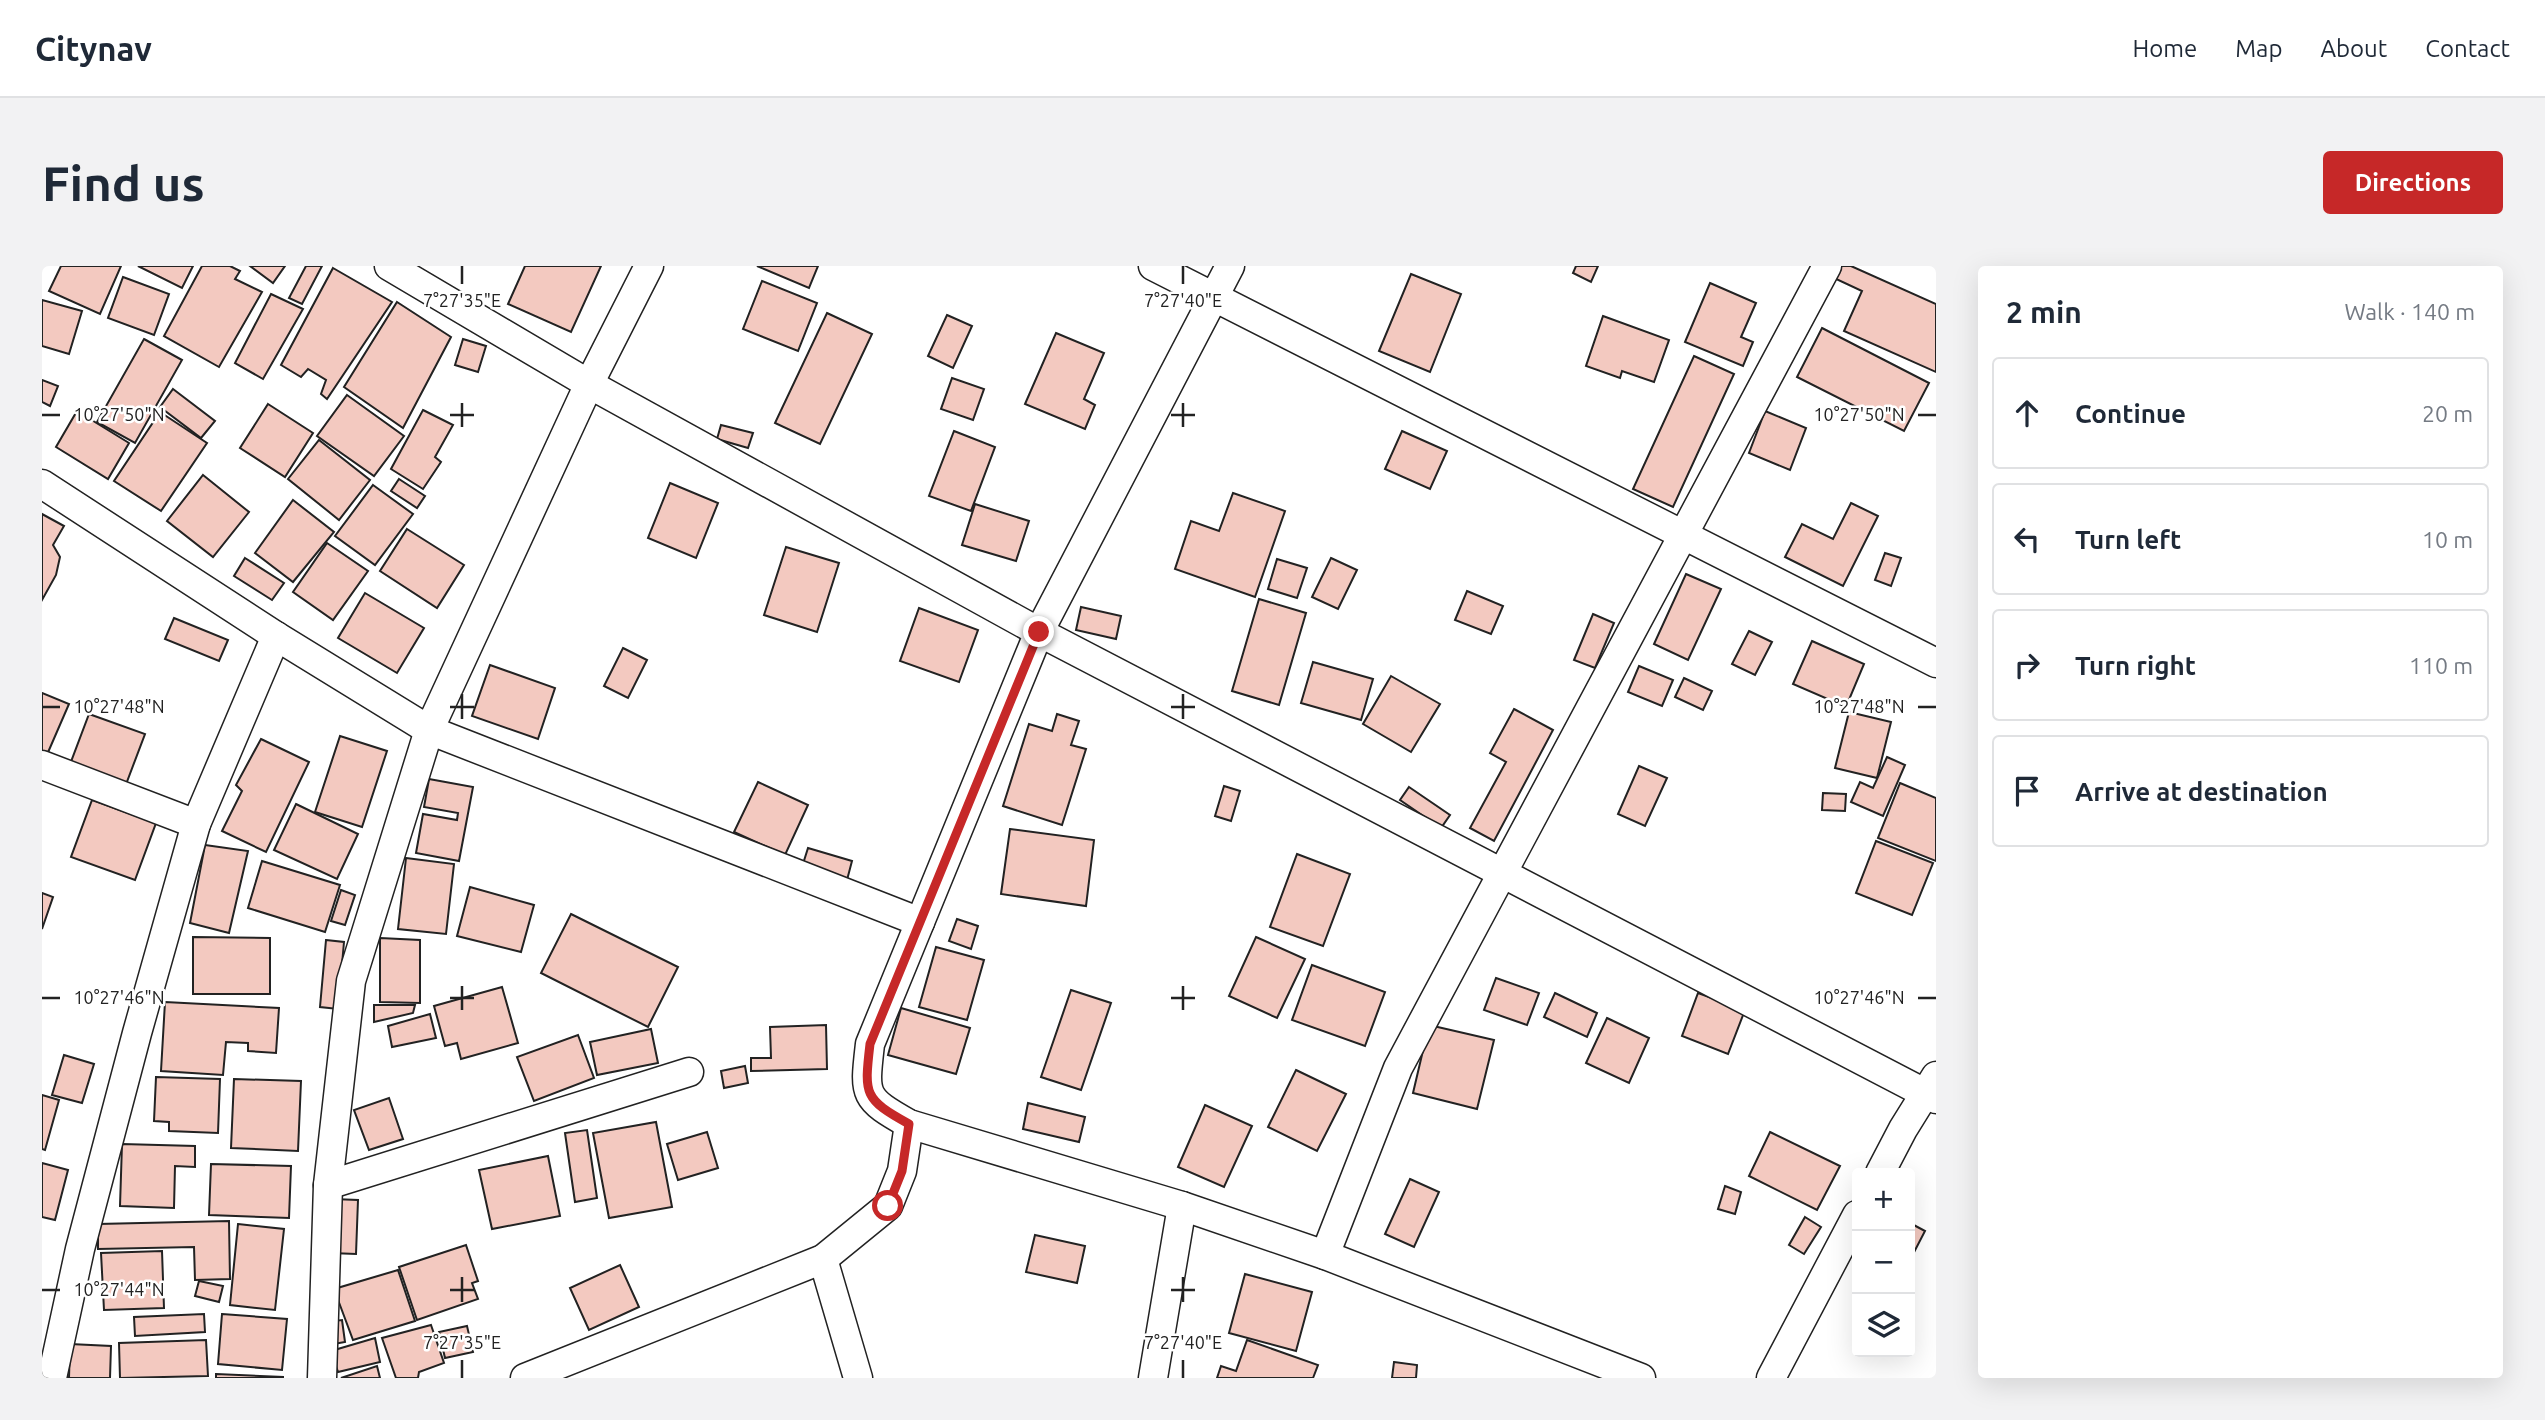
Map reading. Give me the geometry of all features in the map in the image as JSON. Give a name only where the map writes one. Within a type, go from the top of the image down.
[{"type":"street","points":[[389,266],[589,384],[1039,632],[1932,1090],[1883,1168]]},
{"type":"street","points":[[322,1378],[328,1185],[351,981],[429,730],[589,384],[649,266]]},
{"type":"street","points":[[1153,266],[1936,663]]},
{"type":"street","points":[[1230,266],[1039,632],[870,1044],[866,1078],[870,1098],[884,1110],[909,1124],[1181,1206],[1325,1255],[1641,1378]]},
{"type":"street","points":[[1325,1255],[1398,1068],[1828,266]]},
{"type":"street","points":[[42,484],[276,636],[429,730],[920,922]]},
{"type":"street","points":[[52,1378],[87,1222],[137,1033],[197,824],[276,636]]},
{"type":"street","points":[[42,765],[197,824]]},
{"type":"street","points":[[328,1185],[689,1072]]},
{"type":"street","points":[[525,1378],[823,1259],[888,1206],[902,1171],[909,1124]]},
{"type":"street","points":[[1153,1378],[1181,1206]]},
{"type":"street","points":[[1771,1378],[1852,1224]]},
{"type":"street","points":[[823,1259],[858,1378]]},
{"type":"building","points":[[61,266],[121,266],[100,314],[49,291]]},
{"type":"building","points":[[138,266],[193,266],[182,288]]},
{"type":"building","points":[[202,266],[230,266],[240,271],[235,279],[262,292],[219,367],[164,336]]},
{"type":"building","points":[[250,266],[285,266],[273,283]]},
{"type":"building","points":[[306,266],[322,266],[302,304],[289,298]]},
{"type":"building","points":[[525,266],[601,266],[571,332],[508,304]]},
{"type":"building","points":[[757,266],[818,266],[809,288]]},
{"type":"building","points":[[1576,266],[1598,266],[1591,282],[1573,273]]},
{"type":"building","points":[[1839,266],[1851,266],[1936,304],[1936,372],[1844,331],[1862,291],[1834,278]]},
{"type":"building","points":[[333,268],[392,302],[327,399],[321,394],[326,380],[308,369],[301,377],[281,365]]},
{"type":"building","points":[[1411,274],[1461,294],[1430,372],[1379,351]]},
{"type":"building","points":[[123,277],[169,294],[154,335],[108,318]]},
{"type":"building","points":[[762,281],[817,303],[798,351],[743,329]]},
{"type":"building","points":[[1710,283],[1756,303],[1741,337],[1753,342],[1743,366],[1685,342]]},
{"type":"building","points":[[271,294],[303,309],[263,379],[235,363]]},
{"type":"building","points":[[42,300],[82,311],[69,354],[42,346]]},
{"type":"building","points":[[397,302],[451,337],[403,428],[344,387]]},
{"type":"building","points":[[827,313],[872,334],[820,444],[775,423]]},
{"type":"building","points":[[947,315],[972,326],[953,368],[928,356]]},
{"type":"building","points":[[1603,316],[1669,340],[1654,382],[1622,371],[1620,378],[1586,366]]},
{"type":"building","points":[[1822,328],[1929,383],[1904,431],[1797,377]]},
{"type":"building","points":[[1056,333],[1104,353],[1084,399],[1095,405],[1085,429],[1025,404]]},
{"type":"building","points":[[144,339],[182,360],[135,443],[97,422]]},
{"type":"building","points":[[463,339],[486,346],[478,372],[455,365]]},
{"type":"building","points":[[1694,356],[1734,374],[1673,507],[1633,489]]},
{"type":"building","points":[[952,378],[984,389],[973,420],[941,409]]},
{"type":"building","points":[[42,380],[58,386],[50,406],[42,402]]},
{"type":"building","points":[[173,389],[215,421],[201,438],[160,407]]},
{"type":"building","points":[[347,395],[404,436],[374,476],[317,436]]},
{"type":"building","points":[[268,404],[313,433],[285,477],[240,448]]},
{"type":"building","points":[[423,410],[453,425],[435,457],[441,462],[423,489],[391,469]]},
{"type":"building","points":[[77,411],[129,443],[108,479],[56,447]]},
{"type":"building","points":[[1765,411],[1806,428],[1790,470],[1749,453]]},
{"type":"building","points":[[160,412],[207,443],[161,511],[114,481]]},
{"type":"building","points":[[721,425],[753,433],[748,448],[717,439]]},
{"type":"building","points":[[954,431],[995,447],[971,511],[929,496]]},
{"type":"building","points":[[1402,431],[1447,451],[1430,489],[1385,469]]},
{"type":"building","points":[[319,440],[370,480],[339,520],[288,479]]},
{"type":"building","points":[[203,475],[249,512],[213,557],[167,521]]},
{"type":"building","points":[[399,479],[425,496],[417,508],[391,491]]},
{"type":"building","points":[[670,483],[718,503],[696,558],[648,538]]},
{"type":"building","points":[[373,485],[413,514],[375,565],[335,536]]},
{"type":"building","points":[[1233,493],[1285,511],[1255,597],[1175,569],[1191,521],[1219,531]]},
{"type":"building","points":[[293,500],[334,532],[293,582],[255,553]]},
{"type":"building","points":[[1851,503],[1878,516],[1843,586],[1785,557],[1802,524],[1833,539]]},
{"type":"building","points":[[975,504],[1029,521],[1016,561],[962,545]]},
{"type":"building","points":[[42,514],[64,526],[53,545],[60,557],[56,575],[42,600]]},
{"type":"building","points":[[407,529],[464,565],[437,608],[380,571]]},
{"type":"building","points":[[327,543],[368,571],[333,620],[293,592]]},
{"type":"building","points":[[786,547],[839,563],[817,632],[764,615]]},
{"type":"building","points":[[1885,553],[1901,558],[1891,586],[1875,580]]},
{"type":"building","points":[[245,558],[284,583],[272,600],[234,576]]},
{"type":"building","points":[[1331,558],[1357,570],[1338,609],[1312,597]]},
{"type":"building","points":[[1277,559],[1307,568],[1297,598],[1268,589]]},
{"type":"building","points":[[1686,574],[1721,589],[1688,660],[1654,644]]},
{"type":"building","points":[[1467,591],[1503,606],[1491,634],[1455,620]]},
{"type":"building","points":[[365,593],[424,628],[397,673],[338,638]]},
{"type":"building","points":[[1259,599],[1306,613],[1279,705],[1232,691]]},
{"type":"building","points":[[1081,607],[1121,616],[1116,639],[1076,630]]},
{"type":"building","points":[[919,608],[978,630],[959,682],[900,661]]},
{"type":"building","points":[[1593,614],[1614,623],[1595,668],[1574,660]]},
{"type":"building","points":[[174,618],[228,640],[219,661],[165,639]]},
{"type":"building","points":[[1749,631],[1772,642],[1755,675],[1732,664]]},
{"type":"building","points":[[1812,641],[1864,664],[1846,707],[1793,684]]},
{"type":"building","points":[[623,648],[647,660],[628,698],[604,686]]},
{"type":"building","points":[[1313,662],[1373,679],[1361,720],[1301,703]]},
{"type":"building","points":[[490,665],[555,688],[538,739],[472,716]]},
{"type":"building","points":[[1639,666],[1673,680],[1662,706],[1628,692]]},
{"type":"building","points":[[1391,676],[1440,704],[1411,752],[1363,724]]},
{"type":"building","points":[[1684,678],[1712,691],[1703,710],[1675,697]]},
{"type":"building","points":[[42,693],[69,704],[46,757],[42,756]]},
{"type":"building","points":[[1514,709],[1553,730],[1494,841],[1470,828],[1506,762],[1490,753]]},
{"type":"building","points":[[1849,712],[1891,722],[1877,778],[1835,768]]},
{"type":"building","points":[[89,714],[145,734],[125,787],[69,767]]},
{"type":"building","points":[[1057,714],[1079,721],[1071,745],[1086,749],[1062,825],[1003,806],[1029,724],[1052,731]]},
{"type":"building","points":[[340,736],[387,751],[362,827],[315,812]]},
{"type":"building","points":[[261,739],[309,762],[266,852],[222,831],[242,791],[236,785]]},
{"type":"building","points":[[1887,757],[1905,765],[1883,816],[1851,802],[1860,782],[1873,788]]},
{"type":"building","points":[[1639,766],[1667,778],[1645,826],[1618,814]]},
{"type":"building","points":[[429,779],[473,787],[459,861],[416,853],[423,814],[457,820],[458,813],[424,807]]},
{"type":"building","points":[[758,782],[808,805],[785,855],[734,832]]},
{"type":"building","points":[[1900,783],[1936,798],[1936,861],[1878,838]]},
{"type":"building","points":[[1224,786],[1240,791],[1231,821],[1215,816]]},
{"type":"building","points":[[1409,787],[1450,815],[1441,828],[1400,800]]},
{"type":"building","points":[[1823,793],[1846,794],[1845,811],[1822,810]]},
{"type":"building","points":[[92,800],[156,823],[135,880],[71,857]]},
{"type":"building","points":[[296,804],[358,834],[337,879],[274,850]]},
{"type":"building","points":[[1010,829],[1094,840],[1086,906],[1001,894]]},
{"type":"building","points":[[1876,841],[1933,863],[1912,915],[1856,893]]},
{"type":"building","points":[[205,845],[248,851],[229,933],[190,923]]},
{"type":"building","points":[[808,848],[852,861],[847,880],[802,867]]},
{"type":"building","points":[[1297,854],[1350,874],[1323,946],[1270,927]]},
{"type":"building","points":[[406,858],[454,864],[446,934],[398,929]]},
{"type":"building","points":[[262,861],[340,885],[325,932],[248,908]]},
{"type":"building","points":[[470,887],[534,905],[521,952],[457,936]]},
{"type":"building","points":[[341,890],[355,895],[345,925],[331,921]]},
{"type":"building","points":[[42,893],[53,897],[42,929]]},
{"type":"building","points":[[571,914],[678,967],[648,1027],[541,973]]},
{"type":"building","points":[[957,919],[978,926],[971,949],[949,941]]},
{"type":"building","points":[[193,937],[270,938],[270,994],[193,994]]},
{"type":"building","points":[[1256,937],[1305,959],[1277,1018],[1229,996]]},
{"type":"building","points":[[380,938],[420,940],[420,1003],[380,1002]]},
{"type":"building","points":[[326,940],[344,942],[338,1009],[320,1007]]},
{"type":"building","points":[[936,947],[984,960],[967,1020],[919,1007]]},
{"type":"building","points":[[1312,965],[1385,992],[1365,1046],[1292,1020]]},
{"type":"building","points":[[1496,978],[1539,993],[1527,1025],[1484,1010]]},
{"type":"building","points":[[502,987],[518,1043],[461,1059],[457,1043],[445,1046],[434,1006]]},
{"type":"building","points":[[1071,990],[1111,1003],[1081,1090],[1041,1077]]},
{"type":"building","points":[[1555,993],[1597,1013],[1587,1037],[1544,1017]]},
{"type":"building","points":[[1698,993],[1745,1010],[1728,1054],[1682,1036]]},
{"type":"building","points":[[165,1002],[279,1008],[276,1053],[248,1051],[248,1043],[226,1042],[223,1075],[161,1071]]},
{"type":"building","points":[[374,1005],[415,1005],[413,1013],[374,1022]]},
{"type":"building","points":[[901,1008],[970,1028],[956,1074],[888,1055]]},
{"type":"building","points":[[430,1014],[436,1038],[392,1047],[388,1026]]},
{"type":"building","points":[[1607,1018],[1649,1038],[1629,1083],[1586,1063]]},
{"type":"building","points":[[826,1025],[827,1069],[751,1071],[751,1058],[771,1058],[770,1027]]},
{"type":"building","points":[[1429,1025],[1494,1040],[1477,1109],[1413,1093]]},
{"type":"building","points":[[651,1029],[658,1063],[597,1075],[590,1042]]},
{"type":"building","points":[[578,1035],[594,1078],[534,1101],[517,1057]]},
{"type":"building","points":[[64,1055],[94,1064],[82,1103],[52,1095]]},
{"type":"building","points":[[745,1066],[748,1083],[724,1088],[721,1071]]},
{"type":"building","points":[[1296,1070],[1346,1094],[1317,1151],[1268,1127]]},
{"type":"building","points":[[156,1077],[220,1079],[218,1133],[169,1131],[169,1122],[154,1121]]},
{"type":"building","points":[[234,1079],[301,1081],[298,1151],[231,1148]]},
{"type":"building","points":[[42,1095],[59,1100],[45,1150],[42,1149]]},
{"type":"building","points":[[389,1098],[403,1139],[369,1150],[354,1110]]},
{"type":"building","points":[[1028,1103],[1085,1117],[1079,1142],[1023,1129]]},
{"type":"building","points":[[1205,1105],[1252,1126],[1224,1187],[1178,1167]]},
{"type":"building","points":[[656,1122],[672,1207],[609,1218],[593,1133]]},
{"type":"building","points":[[587,1130],[597,1198],[575,1202],[565,1133]]},
{"type":"building","points":[[707,1132],[718,1168],[678,1180],[667,1144]]},
{"type":"building","points":[[1770,1132],[1840,1166],[1817,1210],[1749,1176]]},
{"type":"building","points":[[122,1144],[195,1146],[195,1167],[175,1166],[174,1208],[120,1206]]},
{"type":"building","points":[[548,1156],[560,1216],[492,1229],[479,1170]]},
{"type":"building","points":[[42,1163],[68,1170],[55,1220],[42,1217]]},
{"type":"building","points":[[211,1164],[291,1166],[289,1218],[209,1215]]},
{"type":"building","points":[[1410,1179],[1439,1192],[1414,1247],[1385,1234]]},
{"type":"building","points":[[1725,1186],[1741,1192],[1735,1214],[1718,1209]]},
{"type":"building","points":[[333,1199],[358,1200],[356,1254],[331,1253]]},
{"type":"building","points":[[1805,1217],[1821,1227],[1804,1254],[1789,1245]]},
{"type":"building","points":[[229,1221],[230,1279],[195,1280],[194,1247],[98,1249],[98,1224]]},
{"type":"building","points":[[238,1224],[284,1229],[275,1310],[230,1305]]},
{"type":"building","points":[[1915,1226],[1925,1231],[1915,1250]]},
{"type":"building","points":[[1035,1235],[1085,1246],[1077,1283],[1026,1272]]},
{"type":"building","points":[[466,1245],[478,1281],[472,1283],[478,1299],[417,1320],[399,1267]]},
{"type":"building","points":[[162,1251],[164,1308],[104,1310],[101,1253]]},
{"type":"building","points":[[620,1265],[639,1307],[589,1330],[570,1288]]},
{"type":"building","points":[[398,1270],[415,1321],[353,1340],[334,1289]]},
{"type":"building","points":[[1245,1274],[1312,1292],[1296,1351],[1229,1333]]},
{"type":"building","points":[[199,1281],[223,1286],[219,1302],[195,1296]]},
{"type":"building","points":[[204,1314],[205,1332],[135,1336],[134,1317]]},
{"type":"building","points":[[222,1314],[287,1319],[282,1370],[218,1364]]},
{"type":"building","points":[[342,1320],[345,1342],[328,1345],[325,1322]]},
{"type":"building","points":[[431,1325],[444,1363],[419,1372],[418,1378],[396,1378],[382,1338]]},
{"type":"building","points":[[467,1326],[473,1352],[445,1358],[439,1332]]},
{"type":"building","points":[[375,1338],[380,1362],[338,1372],[331,1351]]},
{"type":"building","points":[[206,1340],[208,1376],[120,1378],[119,1343]]},
{"type":"building","points":[[1247,1340],[1318,1365],[1313,1378],[1217,1378],[1221,1366],[1236,1371]]},
{"type":"building","points":[[70,1344],[111,1346],[110,1378],[69,1378]]},
{"type":"building","points":[[1394,1362],[1417,1365],[1416,1378],[1392,1378]]},
{"type":"building","points":[[377,1366],[380,1378],[341,1378]]},
{"type":"building","points":[[216,1374],[283,1377],[283,1378],[216,1378]]},
{"type":"route","points":[[888,1206],[902,1171],[909,1124],[884,1110],[870,1098],[866,1078],[870,1044],[1039,632]]}]
